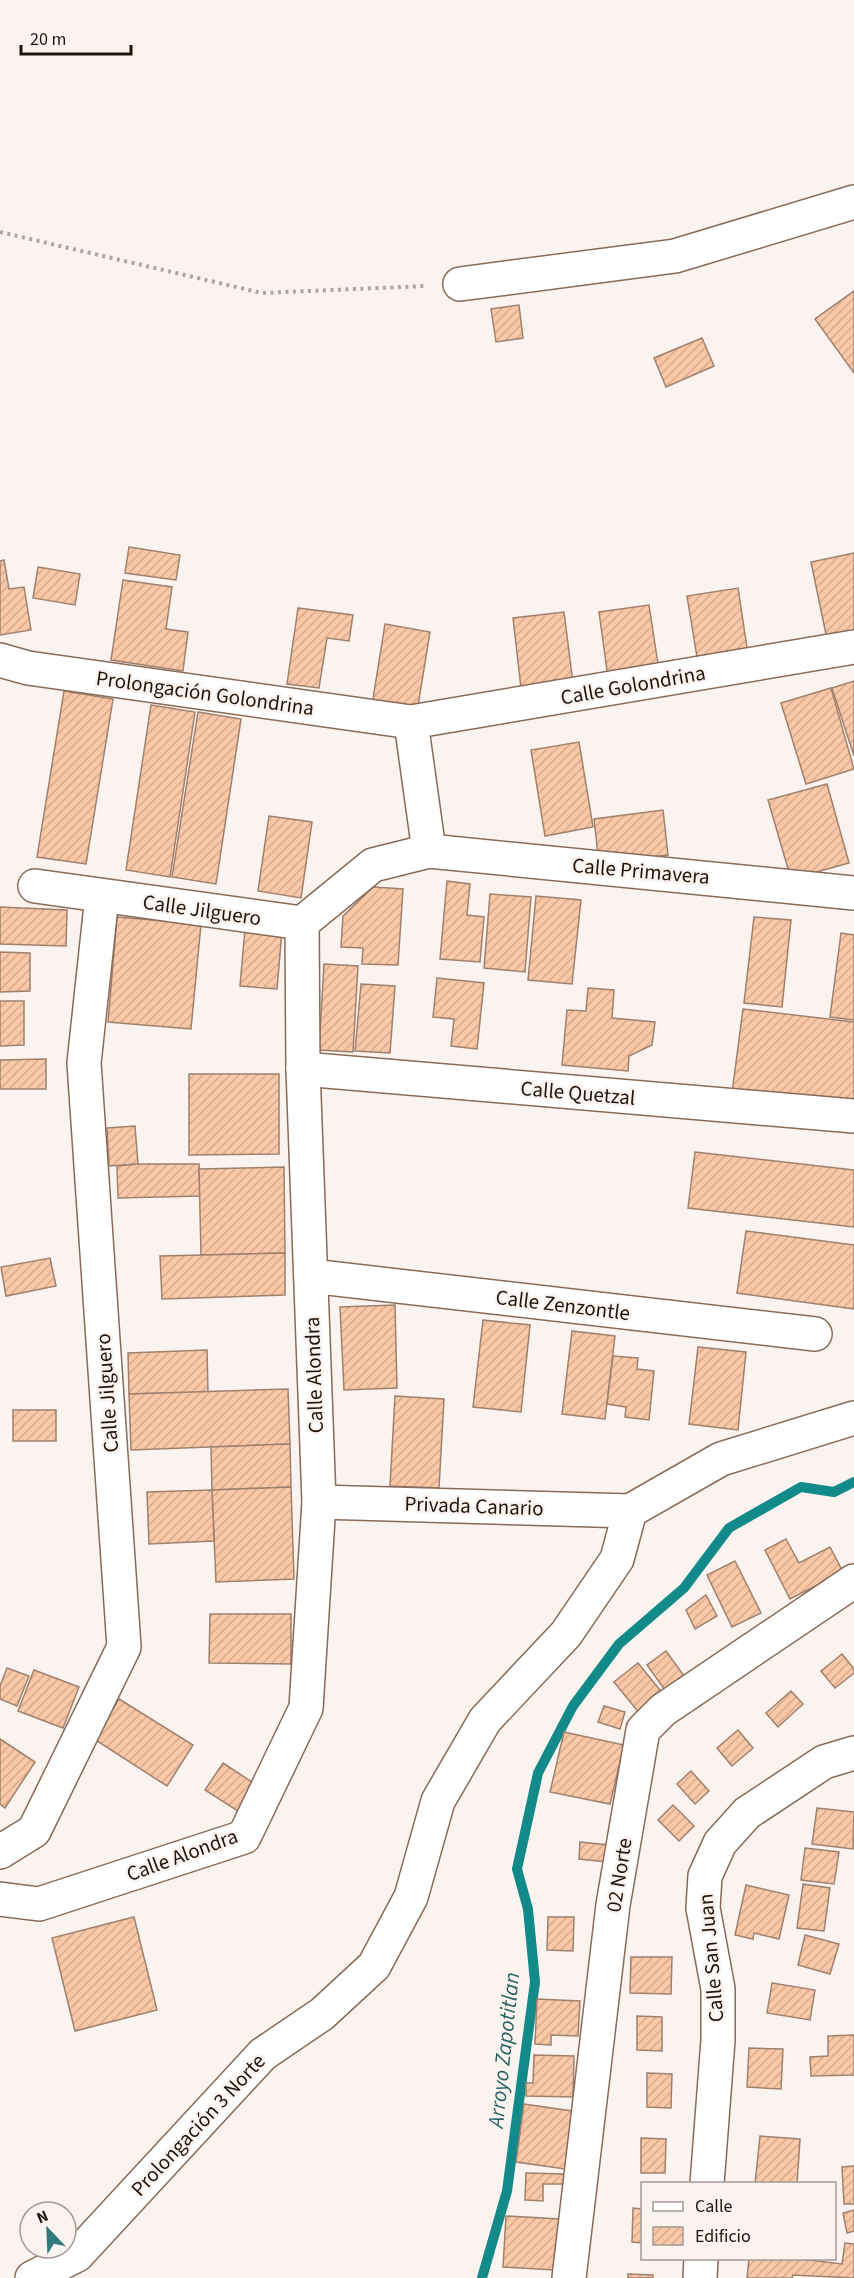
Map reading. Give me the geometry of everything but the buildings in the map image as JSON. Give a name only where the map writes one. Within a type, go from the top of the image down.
[{"type":"street","points":[[460,284],[675,256],[854,202]]},
{"type":"street","name":"Calle Golondrina","points":[[411,722],[854,647]]},
{"type":"street","name":"Prolongación Golondrina","points":[[0,660],[28,668],[411,722]]},
{"type":"street","points":[[302,923],[373,865],[429,851],[411,722]]},
{"type":"street","name":"Calle Primavera","points":[[429,851],[854,893]]},
{"type":"street","points":[[810,887],[854,871]]},
{"type":"street","name":"Calle Jilguero","points":[[35,886],[302,923]]},
{"type":"street","name":"Calle Jilguero","points":[[0,1852],[34,1831],[124,1647],[84,1063],[102,896]]},
{"type":"street","name":"Calle Alondra","points":[[0,1899],[39,1904],[244,1837],[306,1708],[319,1502],[303,1069],[302,923]]},
{"type":"street","name":"Calle Quetzal","points":[[303,1069],[854,1116]]},
{"type":"street","name":"Calle Zenzontle","points":[[311,1276],[815,1334]]},
{"type":"street","points":[[630,1511],[721,1459],[854,1418]]},
{"type":"street","name":"Privada Canario","points":[[319,1502],[630,1511]]},
{"type":"street","name":"Prolongación 3 Norte","points":[[32,2278],[77,2255],[263,2054],[322,2014],[374,1966],[411,1897],[438,1802],[485,1720],[566,1634],[617,1559],[630,1511]]},
{"type":"street","name":"02 Norte","points":[[569,2278],[614,1905],[643,1730],[663,1710],[854,1581]]},
{"type":"street","name":"Calle San Juan","points":[[707,2182],[718,2040],[718,1989],[703,1908],[705,1876],[720,1843],[747,1813],[824,1762],[854,1753]]},
{"type":"street","points":[[700,2278],[701,2260]]},
{"type":"path","points":[[0,232],[262,293],[460,284]]},
{"type":"waterway","name":"Arroyo Zapotitlan","points":[[482,2278],[507,2191],[535,1982],[528,1909],[517,1869],[538,1773],[573,1706],[619,1644],[684,1588],[729,1528],[801,1487],[834,1492],[854,1482]]}]
